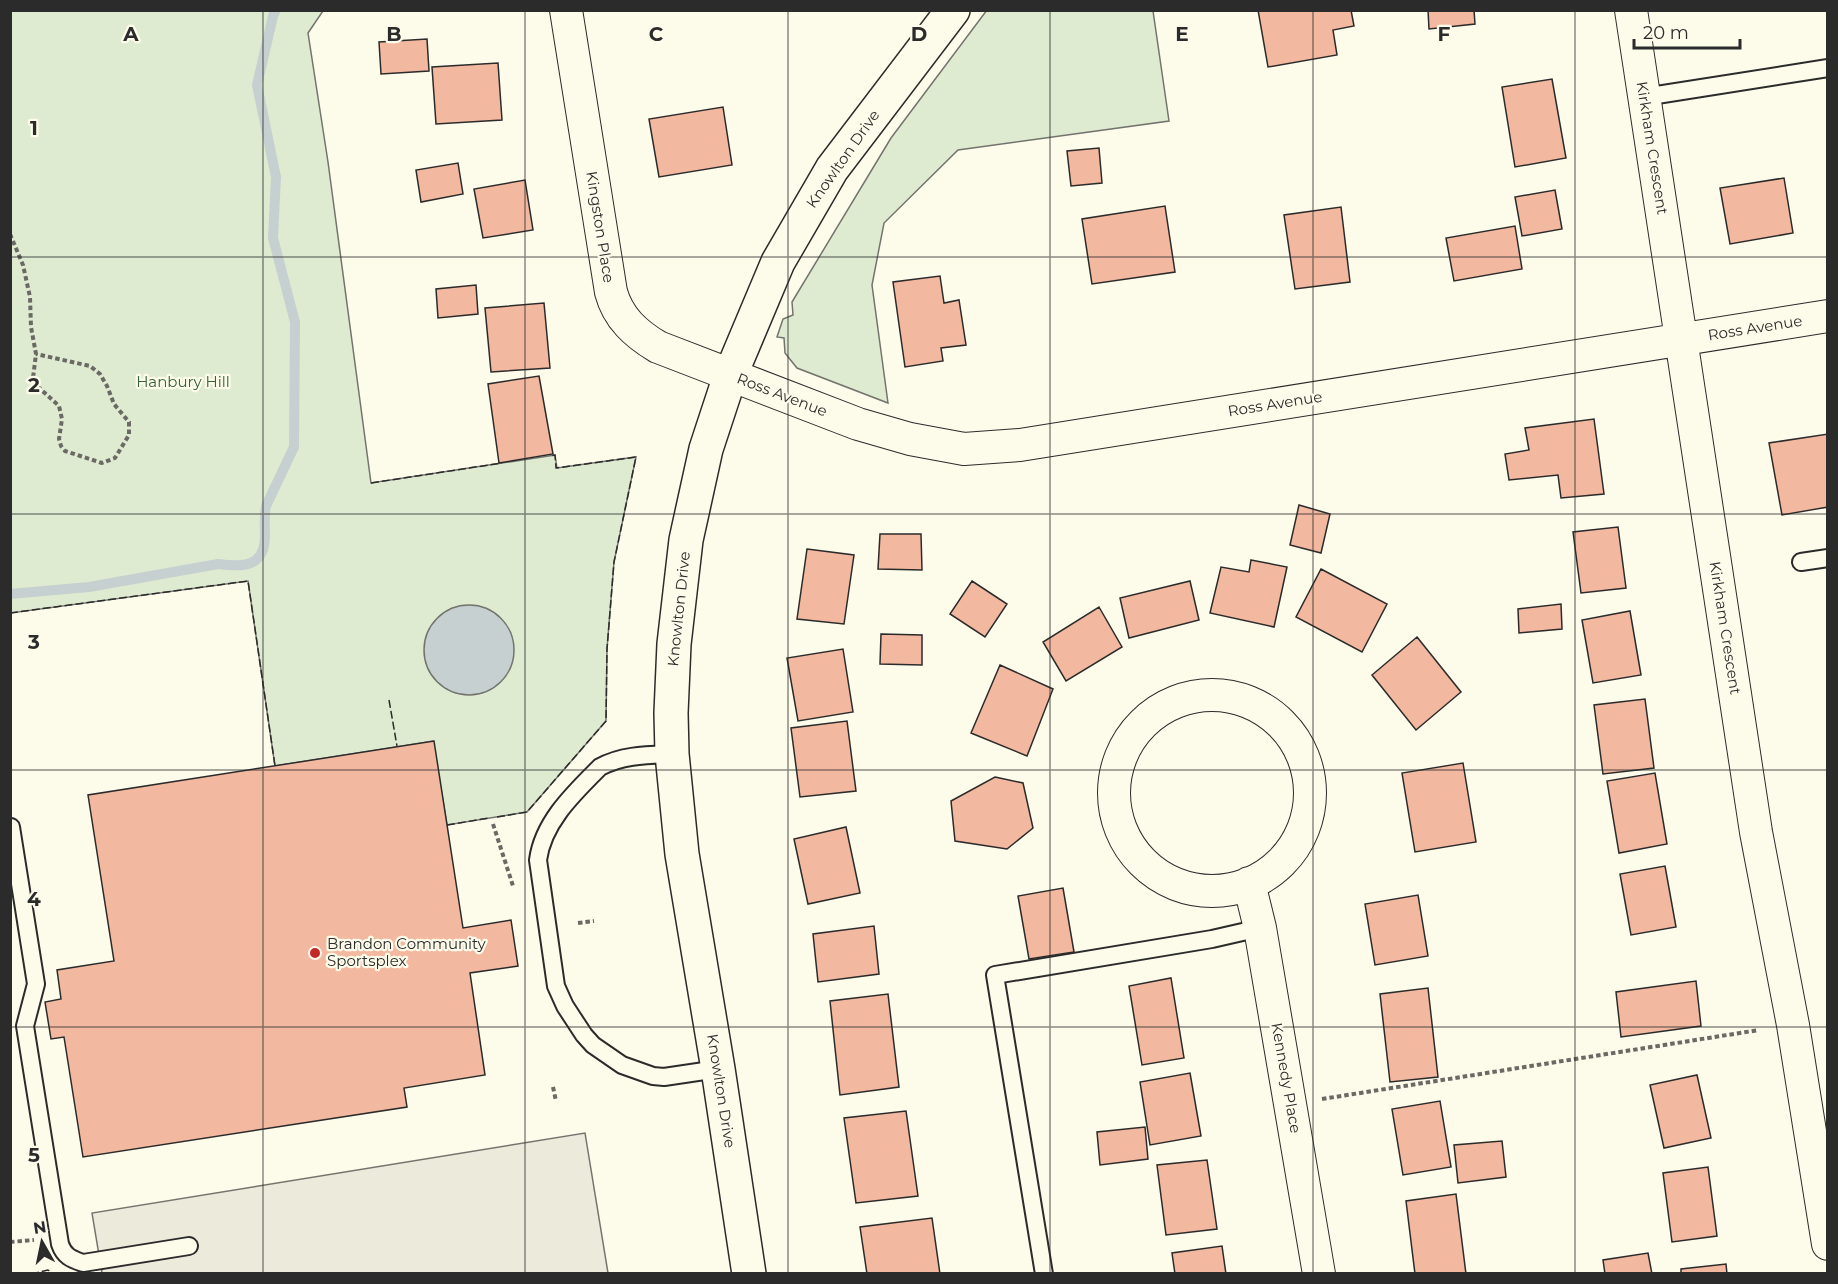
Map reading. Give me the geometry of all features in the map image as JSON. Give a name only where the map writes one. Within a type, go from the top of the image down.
[{"type":"street","name":"Kingston Place","points":[[566,10],[614,303],[624,319],[640,336],[658,348],[730,376]]},
{"type":"street","name":"Knowlton Drive","points":[[749,1274],[682,854],[672,754],[674,644],[686,540],[706,449],[730,376],[778,262],[827,177],[953,10]]},
{"type":"street","name":"Kirkham Crescent","points":[[1631,10],[1756,832],[1794,1024],[1827,1244]]},
{"type":"street","name":"Ross Avenue","points":[[730,376],[858,424],[910,439],[964,448],[1020,445],[1827,316]]},
{"type":"street","points":[[1203,695],[1237,697],[1268,711],[1292,735],[1307,765],[1311,798],[1303,831],[1285,860],[1258,880],[1249,883],[1226,891],[1195,890],[1165,879],[1140,860],[1122,834],[1114,804],[1115,772],[1122,753],[1126,744],[1146,719],[1173,702],[1203,695]]},
{"type":"street","name":"Kennedy Place","points":[[1249,883],[1260,928],[1319,1274]]},
{"type":"lane","points":[[1644,97],[1827,68]]},
{"type":"lane","points":[[1801,562],[1827,558]]},
{"type":"lane","points":[[672,754],[629,757],[608,762],[600,767],[562,807],[540,849],[538,860],[547,930],[558,993],[593,1045],[622,1065],[653,1076],[664,1077],[718,1070]]},
{"type":"lane","points":[[11,827],[36,984],[25,1026],[63,1254],[83,1263],[189,1246]]},
{"type":"lane","points":[[1044,1274],[995,975],[1212,939],[1260,928]]},
{"type":"path","points":[[10,234],[27,276],[31,327],[36,354],[33,371],[35,384],[59,406],[62,419],[59,439],[65,451],[102,463],[116,458],[129,435],[129,422],[114,404],[100,374],[90,366],[71,360],[36,354]]},
{"type":"path","points":[[493,824],[516,897]]},
{"type":"path","points":[[578,923],[594,921]]},
{"type":"path","points":[[1291,1104],[1794,1024]]},
{"type":"path","points":[[554,1087],[556,1101]]},
{"type":"green space","points":[[987,10],[1153,11],[1169,121],[958,150],[884,223],[872,285],[888,403],[797,368],[785,353],[784,338],[777,337],[783,319],[793,315],[792,302],[891,138]]},
{"type":"green space","name":"Hanbury Hill","points":[[10,11],[323,11],[308,33],[328,162],[371,483],[555,455],[557,468],[636,457],[614,562],[607,649],[606,721],[527,812],[447,825],[433,741],[275,766],[248,581],[11,613]]},
{"type":"shaded area","points":[[469,605],[486,608],[501,618],[511,633],[514,650],[511,667],[501,682],[486,692],[469,695],[452,692],[437,682],[427,667],[424,650],[427,633],[437,618],[452,608]]},
{"type":"shaded area","points":[[585,1133],[608,1273],[102,1273],[92,1213]]},
{"type":"building","points":[[1258,10],[1351,10],[1354,26],[1333,30],[1337,55],[1268,67]]},
{"type":"building","points":[[1428,10],[1474,10],[1475,24],[1429,29]]},
{"type":"building","points":[[427,39],[429,71],[381,74],[379,42]]},
{"type":"building","points":[[498,63],[502,120],[436,124],[432,67]]},
{"type":"building","points":[[1552,79],[1566,158],[1515,167],[1502,87]]},
{"type":"building","points":[[723,107],[732,165],[659,177],[649,119]]},
{"type":"building","points":[[1099,148],[1102,183],[1071,186],[1067,151]]},
{"type":"building","points":[[458,163],[463,194],[421,202],[416,170]]},
{"type":"building","points":[[1784,178],[1793,233],[1730,244],[1720,188]]},
{"type":"building","points":[[525,180],[533,230],[483,238],[474,189]]},
{"type":"building","points":[[1555,190],[1562,229],[1522,236],[1515,197]]},
{"type":"building","points":[[1165,206],[1175,272],[1092,284],[1082,219]]},
{"type":"building","points":[[1341,207],[1350,282],[1295,289],[1284,215]]},
{"type":"building","points":[[1515,226],[1522,269],[1454,281],[1446,238]]},
{"type":"building","points":[[940,276],[944,303],[959,300],[966,345],[941,348],[943,361],[905,367],[893,282]]},
{"type":"building","points":[[476,285],[478,314],[438,318],[436,289]]},
{"type":"building","points":[[544,303],[550,368],[491,372],[485,308]]},
{"type":"building","points":[[539,376],[553,454],[499,463],[488,384]]},
{"type":"building","points":[[1594,419],[1604,494],[1561,498],[1558,475],[1509,480],[1505,454],[1529,450],[1525,428]]},
{"type":"building","points":[[1828,434],[1828,507],[1782,515],[1769,443]]},
{"type":"building","points":[[1299,505],[1330,514],[1321,553],[1290,545]]},
{"type":"building","points":[[1618,527],[1626,588],[1581,593],[1573,532]]},
{"type":"building","points":[[880,534],[921,534],[922,570],[878,569]]},
{"type":"building","points":[[807,549],[854,555],[844,624],[797,619]]},
{"type":"building","points":[[1251,560],[1287,567],[1274,627],[1210,613],[1221,567],[1249,572]]},
{"type":"building","points":[[1321,569],[1387,604],[1362,652],[1296,617]]},
{"type":"building","points":[[972,581],[1007,604],[985,637],[950,614]]},
{"type":"building","points":[[1190,581],[1199,620],[1129,638],[1120,598]]},
{"type":"building","points":[[1561,604],[1562,629],[1519,633],[1518,609]]},
{"type":"building","points":[[1099,607],[1122,647],[1066,681],[1043,642]]},
{"type":"building","points":[[1630,611],[1641,675],[1593,683],[1582,620]]},
{"type":"building","points":[[881,634],[922,635],[922,665],[880,664]]},
{"type":"building","points":[[1417,637],[1461,692],[1416,730],[1372,675]]},
{"type":"building","points":[[843,649],[853,712],[798,721],[787,658]]},
{"type":"building","points":[[1000,665],[1053,689],[1027,756],[971,733]]},
{"type":"building","points":[[1645,699],[1654,768],[1603,774],[1594,705]]},
{"type":"building","points":[[847,721],[856,791],[800,797],[791,728]]},
{"type":"building","name":"Brandon Community Sportsplex","points":[[434,741],[463,928],[511,920],[518,966],[470,973],[485,1075],[404,1088],[407,1107],[83,1157],[64,1037],[51,1039],[45,1002],[61,999],[57,970],[114,961],[88,795]]},
{"type":"building","points":[[1463,763],[1476,842],[1415,852],[1402,773]]},
{"type":"building","points":[[1655,773],[1667,844],[1619,853],[1607,781]]},
{"type":"building","points":[[995,777],[1023,783],[1033,828],[1007,849],[955,841],[951,801]]},
{"type":"building","points":[[846,827],[860,893],[808,904],[794,839]]},
{"type":"building","points":[[1665,866],[1676,927],[1631,935],[1620,874]]},
{"type":"building","points":[[1063,888],[1074,952],[1029,959],[1018,896]]},
{"type":"building","points":[[1418,895],[1428,956],[1375,965],[1365,904]]},
{"type":"building","points":[[874,926],[879,974],[818,982],[813,934]]},
{"type":"building","points":[[1171,978],[1184,1058],[1142,1065],[1129,986]]},
{"type":"building","points":[[1696,981],[1701,1026],[1621,1037],[1616,992]]},
{"type":"building","points":[[1428,988],[1438,1077],[1390,1082],[1380,994]]},
{"type":"building","points":[[888,994],[899,1087],[840,1095],[830,1001]]},
{"type":"building","points":[[1190,1073],[1201,1136],[1150,1145],[1140,1082]]},
{"type":"building","points":[[1697,1075],[1711,1138],[1664,1148],[1650,1085]]},
{"type":"building","points":[[1440,1101],[1451,1167],[1403,1175],[1392,1109]]},
{"type":"building","points":[[906,1111],[918,1196],[856,1203],[844,1118]]},
{"type":"building","points":[[1145,1127],[1148,1159],[1100,1165],[1097,1132]]},
{"type":"building","points":[[1502,1141],[1506,1177],[1458,1183],[1454,1145]]},
{"type":"building","points":[[1207,1160],[1217,1229],[1166,1235],[1157,1165]]},
{"type":"building","points":[[1708,1167],[1717,1236],[1672,1242],[1663,1173]]},
{"type":"building","points":[[1456,1194],[1466,1274],[1415,1274],[1406,1201]]},
{"type":"building","points":[[932,1218],[940,1274],[867,1274],[860,1227]]},
{"type":"building","points":[[1222,1246],[1226,1274],[1175,1274],[1172,1253]]},
{"type":"building","points":[[1648,1253],[1652,1274],[1605,1274],[1603,1260]]},
{"type":"building","points":[[1726,1264],[1727,1274],[1681,1274],[1681,1269]]},
{"type":"waterway","points":[[10,594],[89,587],[218,564],[244,565],[251,563],[261,554],[264,546],[266,506],[294,447],[295,322],[273,238],[276,177],[257,85],[276,10]]},
{"type":"fence","points":[[497,817],[527,812],[606,721],[607,649],[614,562],[636,457],[556,468],[555,455],[550,456]]},
{"type":"fence","points":[[371,483],[502,463]]},
{"type":"fence","points":[[10,613],[248,581],[275,766]]},
{"type":"fence","points":[[389,700],[397,746]]},
{"type":"fence","points":[[447,825],[489,818]]},
{"type":"fence","points":[[31,1274],[48,1270],[54,1274]]},
{"type":"place","name":"Brandon Community Sportsplex","points":[[315,953]]}]
